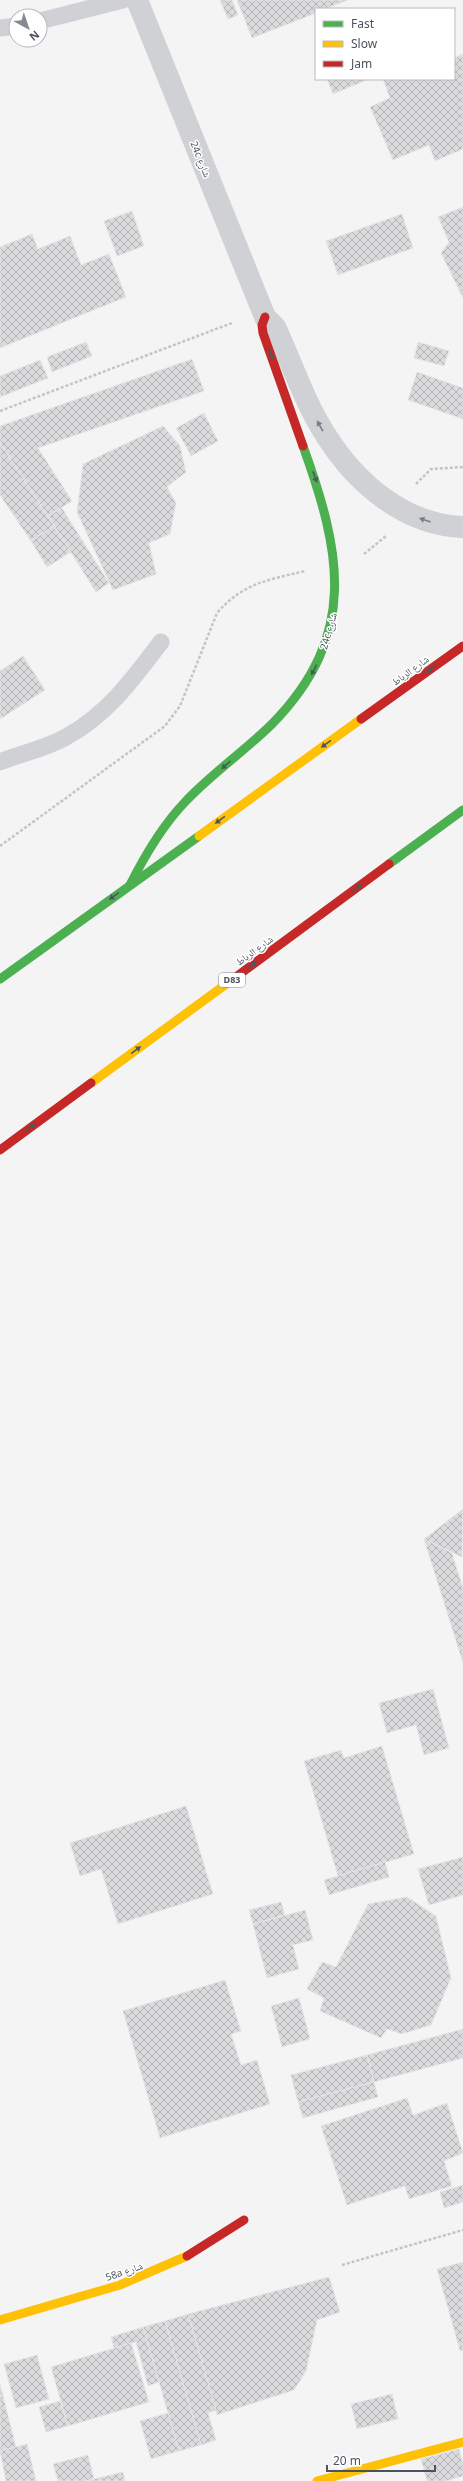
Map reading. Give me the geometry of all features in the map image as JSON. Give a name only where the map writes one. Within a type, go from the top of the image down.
[{"type":"main road","name":"24c شارع","points":[[130,885],[145,855],[164,827],[186,802],[272,723],[295,699],[313,672],[327,642],[333,620],[336,591],[335,563],[327,514],[263,333],[262,325],[264,314]]},
{"type":"main road","name":"شارع الرباط","points":[[0,979],[463,646]]},
{"type":"main road","name":"شارع الرباط","points":[[0,1150],[463,810]]},
{"type":"main road","name":"58a شارع","points":[[0,2320],[125,2283],[157,2271],[188,2257],[244,2220]]},
{"type":"main road","points":[[317,2481],[463,2442]]},
{"type":"street","name":"24c شارع","points":[[137,0],[264,314],[275,327],[317,419],[338,453],[358,477],[382,497],[408,514],[432,523],[463,527]]},
{"type":"lane","points":[[48,19],[123,0]]},
{"type":"lane","points":[[0,762],[66,738],[91,722],[114,702],[161,642]]},
{"type":"path","points":[[0,411],[264,314]]},
{"type":"path","points":[[0,846],[165,726],[180,706],[217,613],[227,602],[243,589],[260,582],[363,555],[395,529],[408,514],[417,480],[431,469],[463,467]]},
{"type":"path","points":[[342,2265],[463,2230]]},
{"type":"building","points":[[220,0],[232,0],[238,15],[228,19]]},
{"type":"building","points":[[237,0],[348,0],[328,8],[315,8],[315,13],[252,38]]},
{"type":"building","points":[[463,54],[463,149],[435,161],[429,145],[393,160],[370,107],[390,98],[383,80],[455,80],[455,58]]},
{"type":"building","points":[[327,80],[367,80],[333,94]]},
{"type":"building","points":[[463,207],[463,298],[441,253],[449,242],[438,217]]},
{"type":"building","points":[[132,211],[144,246],[117,256],[104,221]]},
{"type":"building","points":[[402,214],[413,248],[338,275],[326,241]]},
{"type":"building","points":[[32,234],[38,249],[70,236],[81,265],[109,254],[126,297],[0,348],[0,247]]},
{"type":"building","points":[[86,342],[92,356],[52,372],[47,357]]},
{"type":"building","points":[[418,342],[449,351],[444,366],[414,358]]},
{"type":"building","points":[[192,359],[204,391],[38,448],[72,501],[48,516],[0,443],[0,426]]},
{"type":"building","points":[[40,360],[48,378],[0,397],[0,376]]},
{"type":"building","points":[[417,372],[463,388],[463,419],[408,400]]},
{"type":"building","points":[[204,413],[218,441],[191,456],[176,428]]},
{"type":"building","points":[[163,426],[180,446],[186,472],[167,487],[176,503],[170,534],[149,543],[156,574],[113,590],[77,512],[83,464]]},
{"type":"building","points":[[0,443],[54,526],[31,541],[0,495]]},
{"type":"building","points":[[62,508],[109,583],[96,592],[48,516]]},
{"type":"building","points":[[54,526],[71,552],[47,567],[31,541]]},
{"type":"building","points":[[23,656],[45,690],[0,719],[0,671]]},
{"type":"building","points":[[463,1509],[462,1557],[424,1539]]},
{"type":"building","points":[[424,1539],[452,1553],[463,1588],[463,1663]]},
{"type":"building","points":[[433,1689],[449,1748],[424,1755],[416,1725],[387,1733],[379,1703]]},
{"type":"building","points":[[382,1746],[414,1854],[338,1876],[304,1761],[341,1750],[344,1758]]},
{"type":"building","points":[[186,1806],[213,1894],[118,1924],[101,1869],[80,1876],[70,1843]]},
{"type":"building","points":[[463,1857],[463,1895],[429,1905],[418,1869]]},
{"type":"building","points":[[385,1862],[389,1877],[329,1895],[324,1880]]},
{"type":"building","points":[[407,1897],[436,1916],[451,1978],[431,2025],[402,2034],[387,2029],[381,2038],[320,2011],[324,1998],[307,1989],[322,1962],[336,1967],[368,1904]]},
{"type":"building","points":[[281,1902],[285,1915],[253,1924],[249,1910]]},
{"type":"building","points":[[305,1910],[313,1940],[293,1945],[299,1969],[267,1978],[253,1924]]},
{"type":"building","points":[[225,1980],[241,2031],[231,2034],[241,2065],[257,2060],[270,2104],[160,2138],[123,2011]]},
{"type":"building","points":[[299,1998],[310,2039],[282,2047],[271,2006]]},
{"type":"building","points":[[463,2029],[463,2058],[374,2082],[367,2055]]},
{"type":"building","points":[[367,2055],[374,2082],[298,2102],[291,2075]]},
{"type":"building","points":[[374,2082],[378,2097],[303,2118],[298,2102]]},
{"type":"building","points":[[407,2098],[413,2115],[447,2103],[463,2153],[444,2161],[452,2186],[409,2199],[405,2186],[347,2205],[321,2126]]},
{"type":"building","points":[[463,2185],[463,2202],[444,2208],[440,2192]]},
{"type":"building","points":[[463,2262],[463,2350],[460,2351],[437,2269]]},
{"type":"building","points":[[329,2277],[340,2312],[317,2320],[306,2371],[294,2390],[217,2415],[188,2314]]},
{"type":"building","points":[[188,2314],[216,2410],[208,2413],[216,2440],[201,2445],[165,2321]]},
{"type":"building","points":[[165,2321],[201,2445],[179,2451],[143,2327]]},
{"type":"building","points":[[143,2327],[159,2382],[148,2386],[136,2342],[114,2348],[111,2337]]},
{"type":"building","points":[[131,2343],[149,2402],[68,2426],[51,2367]]},
{"type":"building","points":[[37,2355],[49,2399],[16,2408],[4,2364]]},
{"type":"building","points":[[0,2384],[16,2447],[0,2451]]},
{"type":"building","points":[[392,2394],[398,2419],[357,2429],[351,2404]]},
{"type":"building","points":[[60,2401],[68,2426],[46,2432],[39,2407]]},
{"type":"building","points":[[168,2413],[179,2451],[151,2459],[140,2421]]},
{"type":"building","points":[[27,2444],[36,2481],[6,2481],[0,2451]]},
{"type":"building","points":[[459,2449],[463,2465],[463,2476],[446,2481],[427,2481],[421,2459]]},
{"type":"building","points":[[88,2455],[94,2479],[85,2481],[58,2481],[53,2464]]},
{"type":"building","points":[[123,2472],[125,2481],[85,2481],[94,2479]]},
{"type":"traffic: fast","points":[[130,885],[154,841],[177,811],[195,791],[273,723],[301,690],[319,657],[330,624],[334,591],[333,557],[326,521],[303,446]]},
{"type":"traffic: fast","points":[[389,864],[463,810]]},
{"type":"traffic: fast","points":[[0,979],[199,836]]},
{"type":"traffic: slow","points":[[199,836],[361,719]]},
{"type":"traffic: slow","points":[[91,1083],[229,982]]},
{"type":"traffic: slow","points":[[0,2320],[120,2285],[187,2256]]},
{"type":"traffic: slow","points":[[317,2481],[463,2442]]},
{"type":"traffic: jam","points":[[265,317],[262,325],[263,333],[303,446]]},
{"type":"traffic: jam","points":[[361,719],[463,646]]},
{"type":"traffic: jam","points":[[229,982],[389,864]]},
{"type":"traffic: jam","points":[[0,1150],[91,1083]]},
{"type":"traffic: jam","points":[[187,2256],[244,2220]]}]
